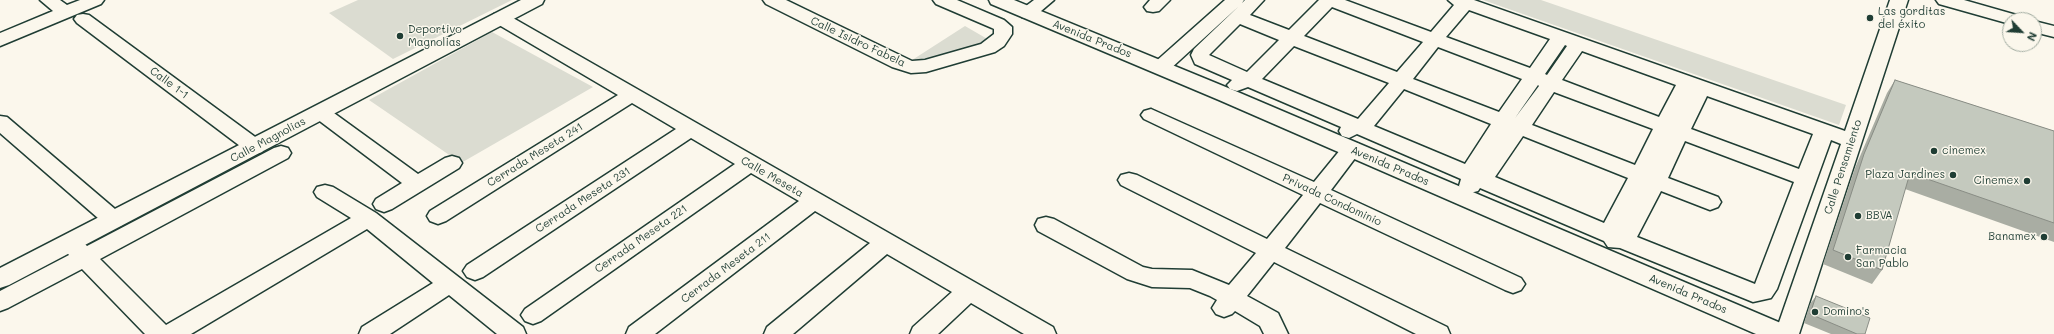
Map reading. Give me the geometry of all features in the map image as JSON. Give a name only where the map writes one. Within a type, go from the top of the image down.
[{"type":"main road","name":"Calle Magnolias","points":[[0,279],[77,250],[114,220],[536,0]]},
{"type":"main road","name":"Avenida Prados","points":[[998,0],[1036,6],[1160,68],[1237,84],[1345,147],[1472,183],[1614,244],[1781,334]]},
{"type":"street","points":[[49,0],[65,12]]},
{"type":"street","points":[[0,40],[95,0]]},
{"type":"street","name":"Calle Isidro Fabela","points":[[772,0],[899,64],[911,67],[926,66],[993,45],[1003,34],[1002,27],[942,0]]},
{"type":"street","points":[[1160,68],[1236,9],[1255,0]]},
{"type":"street","points":[[1286,35],[1312,0]]},
{"type":"street","points":[[1237,84],[1286,35],[1329,0],[1806,178]]},
{"type":"street","name":"Calle Pensamiento","points":[[1787,334],[1899,0]]},
{"type":"street","points":[[1945,0],[2002,17]]},
{"type":"street","points":[[1354,126],[1365,124],[1395,78],[1458,1],[1851,140]]},
{"type":"street","points":[[1236,9],[1286,35],[1710,202]]},
{"type":"street","points":[[1236,9],[1200,55],[1202,60],[1237,84],[1354,126],[1472,183],[1487,173],[1511,124],[1570,40]]},
{"type":"street","name":"Calle Meseta","points":[[500,18],[1044,334]]},
{"type":"street","name":"Calle 1-1","points":[[84,19],[255,147]]},
{"type":"street","points":[[2042,28],[2054,32]]},
{"type":"street","points":[[1614,244],[1627,236],[1647,178],[1694,84]]},
{"type":"street","name":"Cerrada Meseta 241","points":[[438,216],[632,95]]},
{"type":"street","points":[[320,112],[418,184]]},
{"type":"street","name":"Privada Condominio","points":[[1151,115],[1317,194],[1513,284]]},
{"type":"street","points":[[1228,303],[1317,194],[1345,147],[1354,126]]},
{"type":"street","points":[[3,129],[114,220]]},
{"type":"street","name":"Cerrada Meseta 231","points":[[475,271],[691,129]]},
{"type":"street","points":[[1614,244],[1753,294],[1763,292],[1824,130]]},
{"type":"street","points":[[0,302],[77,250],[281,154]]},
{"type":"street","points":[[171,334],[376,211],[452,163]]},
{"type":"street","name":"Cerrada Meseta 221","points":[[532,315],[749,164]]},
{"type":"street","points":[[1129,180],[1438,334]]},
{"type":"street","points":[[325,192],[376,211],[448,284],[514,334]]},
{"type":"street","name":"Cerrada Meseta 211","points":[[638,334],[814,201]]},
{"type":"street","points":[[1046,225],[1135,273],[1152,278],[1192,279],[1228,303],[1269,320],[1276,334]]},
{"type":"street","points":[[776,334],[885,243]]},
{"type":"street","points":[[77,250],[160,334]]},
{"type":"street","points":[[371,334],[448,284]]},
{"type":"street","points":[[922,334],[969,290]]},
{"type":"shaded area","name":"Deportivo Magnolias","points":[[358,0],[512,0],[393,59],[329,13]]},
{"type":"shaded area","points":[[1483,0],[1541,0],[1846,105],[1839,125]]},
{"type":"shaded area","points":[[965,26],[996,44],[909,62]]},
{"type":"shaded area","points":[[492,32],[593,87],[461,163],[369,100]]},
{"type":"building","name":"Plaza Jardines","points":[[1895,80],[2054,131],[2054,223],[1910,173],[1882,270],[1833,250],[1864,154]]},
{"type":"building","points":[[1816,296],[1870,318],[1865,334],[1857,334],[1810,314]]},
{"type":"place","name":"Las gorditas del éxito","points":[[1870,18]]},
{"type":"place","name":"Deportivo Magnolias","points":[[400,36]]},
{"type":"place","name":"cinemex","points":[[1934,151]]},
{"type":"place","name":"Plaza Jardines","points":[[1953,175]]},
{"type":"place","name":"Cinemex","points":[[2027,181]]},
{"type":"place","name":"BBVA","points":[[1858,216]]},
{"type":"place","name":"Banamex","points":[[2044,237]]},
{"type":"place","name":"Farmacia San Pablo","points":[[1848,257]]},
{"type":"place","name":"Domino's","points":[[1815,312]]}]
